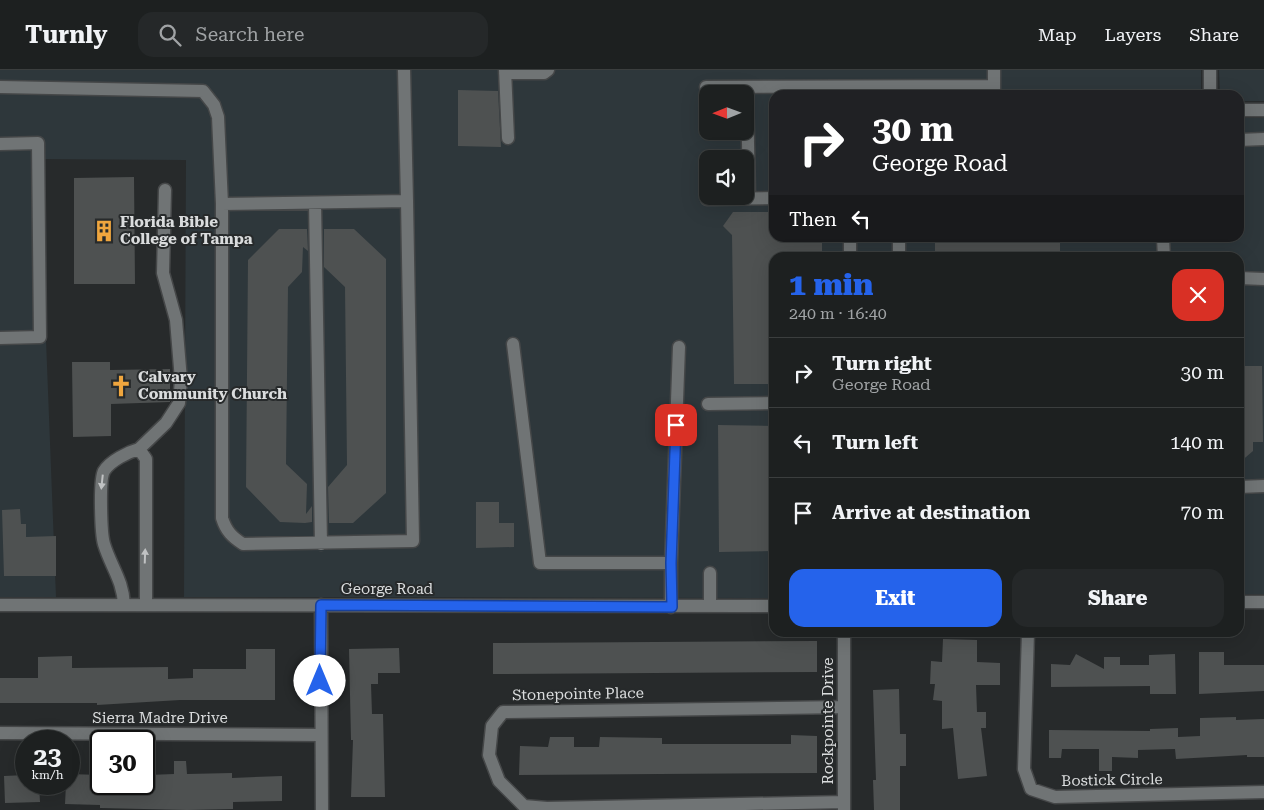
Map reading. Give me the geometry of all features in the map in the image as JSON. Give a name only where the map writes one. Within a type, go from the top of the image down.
[{"type":"street","points":[[0,86],[203,91],[214,105],[218,117],[222,204],[222,495],[225,528],[233,538],[251,546],[413,541],[404,70]]},
{"type":"street","points":[[508,138],[505,72],[544,73],[548,70]]},
{"type":"street","points":[[994,70],[994,90]]},
{"type":"street","points":[[1210,70],[1210,90]]},
{"type":"street","points":[[754,87],[822,90]]},
{"type":"street","points":[[1244,110],[1264,110]]},
{"type":"street","points":[[1244,140],[1264,139]]},
{"type":"street","points":[[0,144],[38,144],[40,337],[0,338]]},
{"type":"street","points":[[124,605],[123,588],[103,543],[101,481],[104,471],[127,452],[139,449],[166,422],[179,403],[181,380],[176,320],[163,273],[165,190]]},
{"type":"street","points":[[754,198],[769,198]]},
{"type":"street","points":[[222,204],[407,201]]},
{"type":"street","points":[[315,202],[321,544]]},
{"type":"street","points":[[1244,278],[1264,279]]},
{"type":"street","points":[[513,344],[540,563],[671,563]]},
{"type":"street","points":[[672,607],[671,563],[679,347]]},
{"type":"street","points":[[708,404],[769,403]]},
{"type":"street","points":[[139,449],[146,459],[146,605]]},
{"type":"street","points":[[1244,487],[1264,486]]},
{"type":"street","points":[[710,573],[710,606]]},
{"type":"street","points":[[1244,602],[1264,602]]},
{"type":"street","name":"George Road","points":[[0,605],[769,606]]},
{"type":"street","points":[[321,605],[320,735],[322,810]]},
{"type":"street","name":"Rockpointe Drive","points":[[844,637],[844,806]]},
{"type":"street","name":"Bostick Circle","points":[[1028,637],[1024,769],[1030,790],[1054,798],[1264,792]]},
{"type":"street","name":"Stonepointe Place","points":[[844,708],[516,710],[503,712],[492,726],[490,755],[498,781],[524,806],[557,808],[844,806]]},
{"type":"street","name":"Sierra Madre Drive","points":[[0,732],[320,735]]},
{"type":"shaded area","points":[[0,70],[1201,70],[1201,90],[769,90],[769,242],[1244,242],[1244,118],[1264,118],[1264,594],[1244,594],[1244,252],[769,252],[769,598],[184,597],[186,160],[39,159],[56,597],[0,597]]},
{"type":"shaded area","points":[[1219,70],[1264,70],[1264,101],[1244,101],[1244,90],[1220,90]]},
{"type":"building","points":[[458,90],[498,91],[501,147],[458,146]]},
{"type":"building","name":"Florida Bible College of Tampa","points":[[134,177],[135,284],[74,284],[74,178]]},
{"type":"building","points":[[733,212],[769,212],[769,242],[822,242],[822,252],[769,252],[769,384],[734,384],[732,235],[723,226]]},
{"type":"building","points":[[279,229],[307,229],[308,251],[303,247],[302,272],[288,287],[286,464],[307,484],[306,514],[312,506],[312,522],[305,523],[280,522],[246,487],[248,260]]},
{"type":"building","points":[[324,229],[354,229],[386,259],[386,493],[353,523],[329,523],[328,487],[347,465],[345,287],[324,267]]},
{"type":"building","points":[[935,242],[1060,242],[1060,252],[935,252]]},
{"type":"building","name":"Calvary Community Church","points":[[72,362],[110,362],[110,370],[170,369],[170,402],[111,404],[111,436],[73,437]]},
{"type":"building","points":[[1244,366],[1262,366],[1263,442],[1253,442],[1253,451],[1244,459]]},
{"type":"building","points":[[718,425],[769,426],[769,551],[719,552]]},
{"type":"building","points":[[476,502],[499,502],[499,523],[514,523],[514,547],[476,548]]},
{"type":"building","points":[[20,509],[21,524],[26,524],[26,537],[56,536],[56,576],[4,576],[2,510]]},
{"type":"building","points":[[943,639],[977,640],[977,662],[1000,663],[1000,685],[976,685],[977,712],[986,712],[986,728],[981,728],[987,776],[958,779],[953,728],[942,729],[942,701],[933,700],[935,684],[930,684],[931,661],[942,662]]},
{"type":"building","points":[[817,641],[817,672],[493,674],[493,643]]},
{"type":"building","points":[[399,648],[400,673],[378,673],[378,684],[371,684],[372,714],[383,714],[385,797],[351,797],[353,740],[351,740],[349,649]]},
{"type":"building","points":[[246,649],[275,649],[275,700],[180,700],[97,705],[97,703],[0,703],[0,678],[38,678],[38,657],[72,656],[72,668],[168,667],[168,679],[193,678],[193,669],[246,669]]},
{"type":"building","points":[[1199,652],[1224,652],[1224,665],[1264,665],[1264,691],[1199,694]]},
{"type":"building","points":[[1076,654],[1104,669],[1104,657],[1120,657],[1120,665],[1149,665],[1149,655],[1175,654],[1176,694],[1150,694],[1150,686],[1051,687],[1051,664],[1070,665]]},
{"type":"building","points":[[899,689],[900,734],[906,734],[906,766],[900,766],[900,810],[874,810],[873,780],[876,780],[873,690]]},
{"type":"building","points":[[1236,717],[1236,720],[1264,719],[1264,757],[1247,757],[1247,755],[1176,759],[1175,749],[1138,750],[1138,758],[1112,757],[1112,771],[1099,771],[1099,749],[1062,749],[1061,758],[1049,758],[1049,730],[1150,731],[1150,729],[1178,728],[1178,737],[1200,736],[1200,718]]},
{"type":"building","points":[[791,735],[817,736],[817,773],[519,775],[520,746],[548,747],[550,737],[574,737],[574,747],[599,747],[600,737],[662,738],[662,744],[791,744]]},
{"type":"building","points":[[174,761],[186,761],[187,774],[232,773],[232,778],[282,776],[282,801],[233,802],[233,809],[187,810],[100,808],[100,805],[65,804],[65,795],[80,795],[80,774],[90,775],[90,795],[155,795],[155,775],[174,774]]},
{"type":"building","points":[[4,776],[15,776],[15,795],[40,795],[40,802],[5,803]]},
{"type":"place","name":"Florida Bible College of Tampa","points":[[104,231]]},
{"type":"place","name":"Calvary Community Church","points":[[121,386]]},
{"type":"route","points":[[320,681],[321,605],[672,607],[671,563],[676,425]]}]
